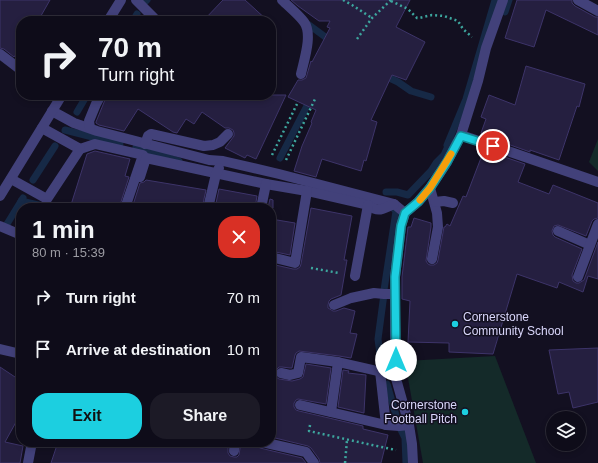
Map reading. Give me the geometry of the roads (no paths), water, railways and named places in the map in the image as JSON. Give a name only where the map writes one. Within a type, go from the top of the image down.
[{"type":"street","points":[[111,16],[121,0]]},
{"type":"street","points":[[136,0],[152,16]]},
{"type":"street","points":[[282,0],[305,23],[308,32],[301,74]]},
{"type":"street","points":[[413,463],[409,425],[395,375],[395,277],[401,226],[405,213],[418,202],[430,188],[447,162],[461,136],[478,82],[486,48],[503,0]]},
{"type":"street","points":[[578,0],[598,11]]},
{"type":"street","points":[[0,54],[16,66]]},
{"type":"street","points":[[0,196],[42,128],[57,100]]},
{"type":"street","points":[[90,128],[89,121],[98,100]]},
{"type":"street","points":[[52,111],[74,123],[97,131],[209,160],[223,161],[279,174],[394,204],[405,213]]},
{"type":"street","points":[[42,128],[80,149]]},
{"type":"street","points":[[146,144],[147,138],[151,134],[204,146],[213,145],[220,142],[228,134]]},
{"type":"street","points":[[461,136],[598,182]]},
{"type":"street","points":[[126,151],[129,140]]},
{"type":"street","points":[[11,179],[47,199],[80,149],[95,144],[144,155],[127,203]]},
{"type":"street","points":[[140,177],[146,158],[216,174],[307,191],[368,205],[375,210],[380,210],[394,204]]},
{"type":"street","points":[[209,203],[216,174],[223,161]]},
{"type":"street","points":[[262,203],[266,184]]},
{"type":"street","points":[[430,188],[435,202],[438,227],[432,259]]},
{"type":"street","points":[[276,258],[295,263],[307,191]]},
{"type":"street","points":[[435,202],[444,201],[453,203]]},
{"type":"street","points":[[355,276],[368,205]]},
{"type":"street","points":[[578,277],[598,224]]},
{"type":"street","points":[[0,226],[16,233]]},
{"type":"street","points":[[558,230],[590,245]]},
{"type":"street","points":[[334,305],[351,298],[374,293],[395,294]]},
{"type":"street","points":[[0,349],[16,353]]},
{"type":"street","points":[[281,373],[290,375],[298,373],[301,357],[338,362],[395,375]]},
{"type":"street","points":[[331,412],[338,362]]},
{"type":"street","points":[[380,371],[386,425]]},
{"type":"street","points":[[300,405],[386,425],[409,425]]},
{"type":"street","points":[[276,445],[306,452],[314,463]]},
{"type":"street","points":[[28,463],[31,447]]},
{"type":"waterway","points":[[447,145],[466,99],[495,0]]},
{"type":"waterway","points":[[505,12],[509,0]]},
{"type":"waterway","points":[[305,22],[332,41]]},
{"type":"waterway","points":[[383,75],[398,82],[411,91],[431,97]]},
{"type":"waterway","points":[[280,158],[311,98]]},
{"type":"waterway","points":[[77,112],[84,100]]},
{"type":"waterway","points":[[65,130],[120,144]]},
{"type":"waterway","points":[[386,192],[397,192],[408,195],[444,155],[450,142]]},
{"type":"waterway","points":[[33,180],[55,146]]},
{"type":"waterway","points":[[136,147],[179,161]]},
{"type":"waterway","points":[[20,203],[23,198]]},
{"type":"waterway","points":[[21,201],[30,203]]},
{"type":"waterway","points":[[381,362],[378,339],[396,211],[391,206]]},
{"type":"waterway","points":[[7,224],[16,209]]},
{"type":"waterway","points":[[387,384],[399,426],[405,438],[406,463]]},
{"type":"place","name":"Cornerstone Community School","points":[[455,324]]},
{"type":"place","name":"Cornerstone Football Pitch","points":[[465,412]]}]
